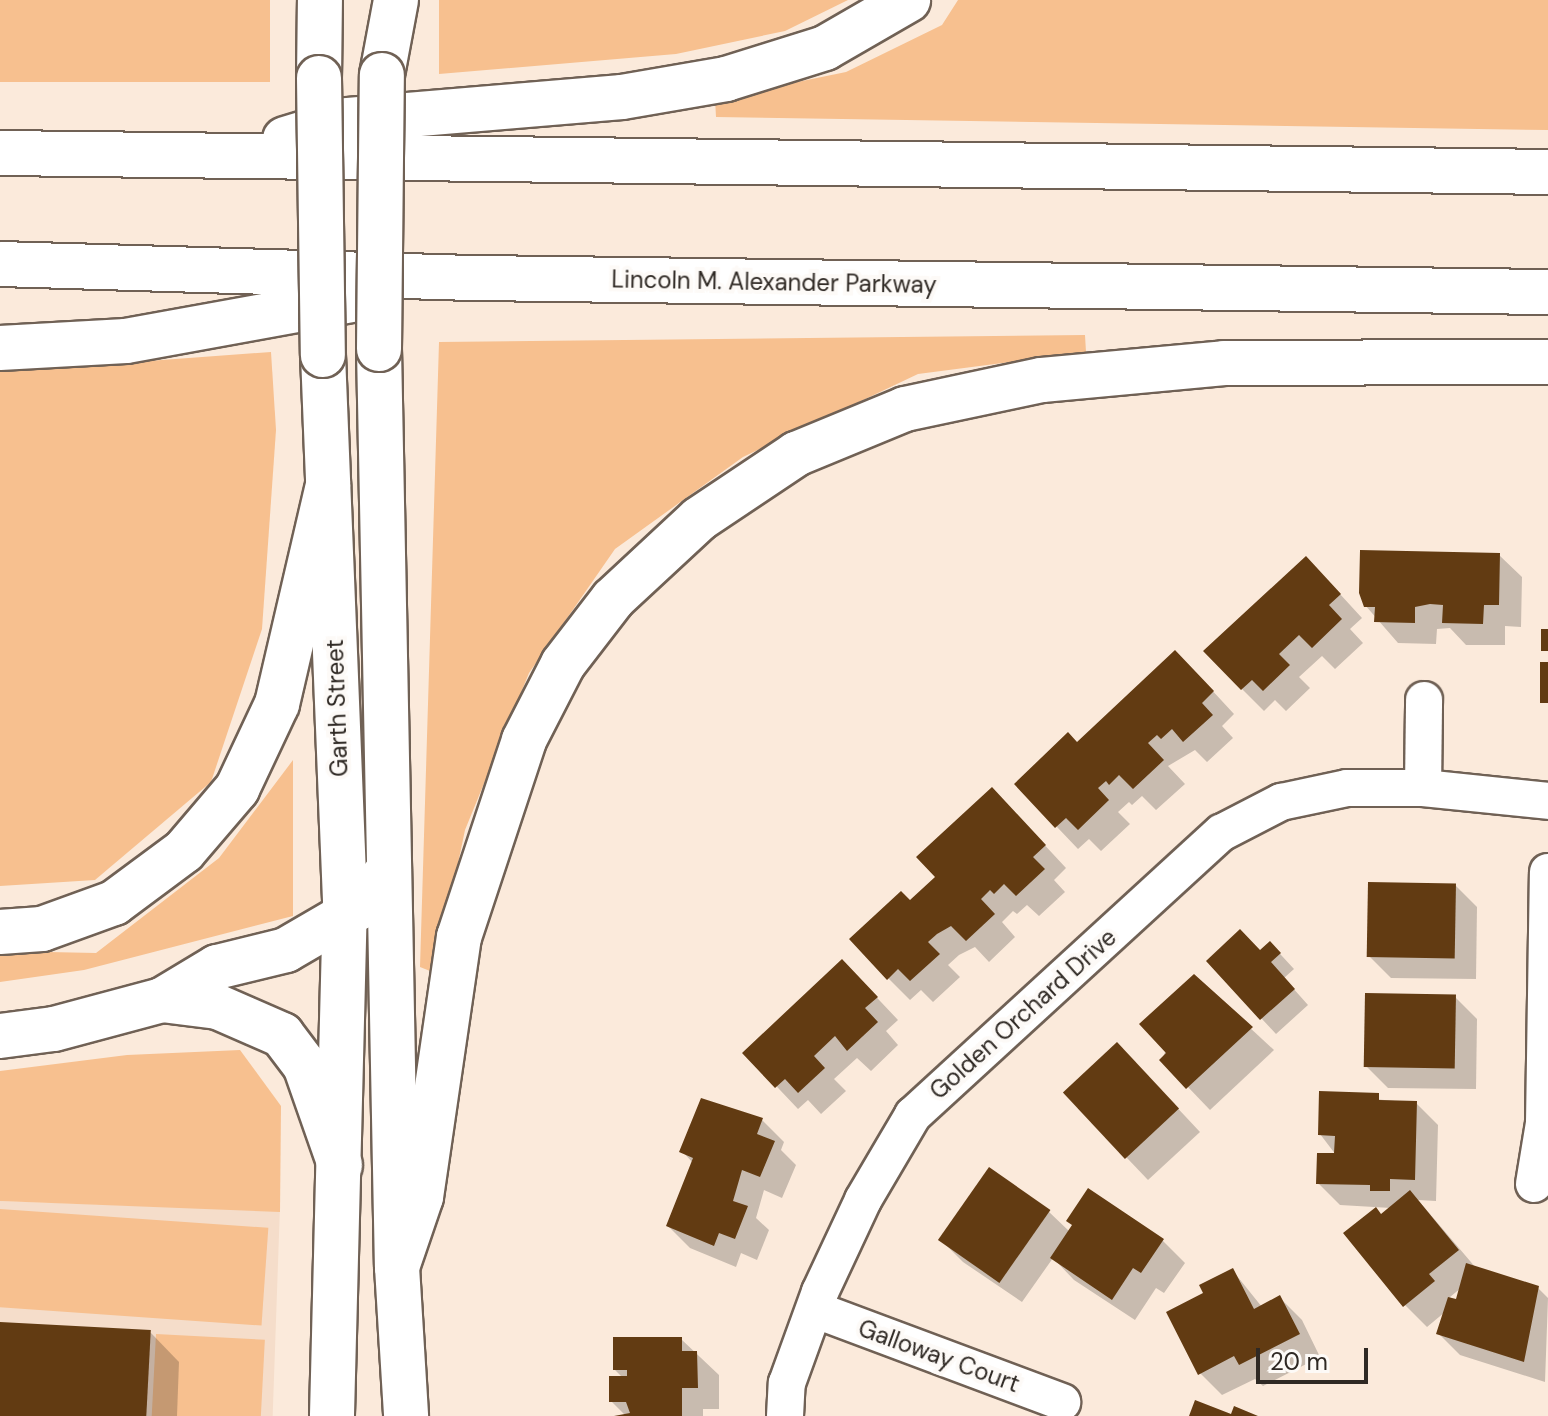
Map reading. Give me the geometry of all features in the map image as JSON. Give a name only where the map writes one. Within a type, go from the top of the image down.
[{"type":"main road","name":"Garth Street","points":[[320,0],[323,355],[345,918],[332,1416]]},
{"type":"main road","name":"Garth Street","points":[[380,0],[379,349],[397,1267],[406,1416]]},
{"type":"main road","points":[[382,75],[396,0]]},
{"type":"main road","points":[[225,158],[348,120],[622,97],[726,79],[825,48],[908,0]]},
{"type":"main road","points":[[0,153],[1548,172]]},
{"type":"main road","name":"Lincoln M. Alexander Parkway","points":[[0,264],[477,278],[1548,292]]},
{"type":"main road","points":[[0,348],[126,341],[477,278]]},
{"type":"main road","points":[[397,1267],[421,1197],[459,937],[524,740],[563,664],[613,599],[699,519],[796,454],[905,409],[1042,380],[1224,363],[1548,362]]},
{"type":"main road","points":[[0,932],[42,929],[114,903],[184,851],[237,789],[277,704],[328,485]]},
{"type":"main road","points":[[0,1036],[54,1029],[162,1000],[217,967],[286,950],[345,918],[389,869]]},
{"type":"main road","points":[[162,1000],[218,1007],[282,1035],[305,1065],[340,1165]]},
{"type":"street","points":[[1423,788],[1424,700]]},
{"type":"street","name":"Golden Orchard Drive","points":[[785,1416],[787,1383],[816,1310],[863,1200],[913,1115],[1221,833],[1281,802],[1347,788],[1423,788],[1548,801]]},
{"type":"street","points":[[1534,1184],[1544,1123],[1548,872]]},
{"type":"street","name":"Galloway Court","points":[[816,1310],[1062,1402]]},
{"type":"shaded area","points":[[0,0],[270,0],[270,82],[0,82]]},
{"type":"shaded area","points":[[439,0],[848,0],[785,31],[676,54],[439,74]]},
{"type":"shaded area","points":[[958,0],[1548,0],[1548,130],[716,117],[715,99],[846,72],[942,25]]},
{"type":"shaded area","points":[[1085,335],[1086,352],[918,374],[743,457],[615,549],[529,673],[465,830],[435,973],[420,967],[439,342]]},
{"type":"shaded area","points":[[271,352],[276,430],[262,629],[211,782],[95,880],[0,886],[0,372]]},
{"type":"shaded area","points":[[293,760],[293,916],[84,970],[0,982],[0,951],[96,953],[219,858]]},
{"type":"shaded area","points":[[240,1050],[281,1106],[280,1212],[0,1201],[0,1071],[127,1055]]},
{"type":"shaded area","points":[[0,1201],[280,1211],[273,1416],[0,1416]]},
{"type":"shaded area","points":[[0,1209],[268,1228],[262,1326],[0,1307]]},
{"type":"shaded area","points":[[156,1334],[265,1340],[261,1416],[152,1416]]},
{"type":"building","points":[[1360,550],[1500,553],[1499,605],[1484,605],[1483,624],[1442,623],[1443,605],[1430,604],[1415,607],[1415,623],[1374,622],[1375,607],[1364,607],[1359,593]]},
{"type":"building","points":[[1306,556],[1341,594],[1329,605],[1342,619],[1312,648],[1299,635],[1279,654],[1290,665],[1263,691],[1252,680],[1241,690],[1203,651]]},
{"type":"building","points":[[1541,629],[1548,629],[1548,651],[1541,651]]},
{"type":"building","points":[[1175,650],[1214,691],[1202,703],[1213,715],[1183,742],[1172,729],[1161,739],[1157,735],[1148,743],[1164,760],[1133,789],[1119,775],[1109,785],[1106,781],[1098,788],[1109,800],[1078,830],[1066,818],[1055,828],[1014,784],[1068,732],[1077,742]]},
{"type":"building","points":[[1540,662],[1548,662],[1548,703],[1540,703]]},
{"type":"building","points":[[992,787],[1046,845],[1033,857],[1045,869],[1016,896],[1004,884],[994,894],[990,890],[981,899],[995,914],[966,941],[951,926],[928,942],[940,954],[910,981],[898,969],[887,980],[849,939],[901,891],[910,900],[935,877],[916,857]]},
{"type":"building","points":[[1368,882],[1456,884],[1455,959],[1367,957]]},
{"type":"building","points":[[1240,929],[1260,950],[1270,941],[1281,953],[1271,962],[1295,989],[1260,1020],[1206,961]]},
{"type":"building","points":[[842,959],[878,997],[865,1008],[878,1022],[847,1051],[835,1036],[814,1056],[825,1068],[798,1093],[785,1079],[775,1088],[742,1053]]},
{"type":"building","points":[[1194,974],[1253,1027],[1186,1089],[1159,1060],[1166,1053],[1139,1024]]},
{"type":"building","points":[[1365,993],[1456,995],[1455,1069],[1364,1067]]},
{"type":"building","points":[[1117,1042],[1179,1109],[1125,1159],[1063,1092]]},
{"type":"building","points":[[1319,1091],[1379,1093],[1379,1100],[1417,1101],[1415,1180],[1390,1179],[1390,1191],[1370,1191],[1370,1185],[1316,1184],[1317,1153],[1334,1153],[1335,1136],[1318,1135]]},
{"type":"building","points":[[701,1098],[763,1118],[757,1134],[775,1141],[760,1177],[742,1170],[733,1201],[748,1206],[735,1239],[719,1233],[714,1246],[666,1226],[693,1158],[679,1152]]},
{"type":"building","points":[[989,1167],[1050,1210],[999,1283],[938,1240]]},
{"type":"building","points":[[1088,1188],[1164,1239],[1141,1273],[1133,1268],[1112,1300],[1050,1258],[1072,1225],[1066,1221]]},
{"type":"building","points":[[1410,1190],[1459,1250],[1429,1274],[1435,1281],[1403,1307],[1343,1233],[1376,1207],[1381,1214]]},
{"type":"building","points":[[1466,1263],[1539,1286],[1524,1362],[1436,1334],[1448,1297],[1456,1299]]},
{"type":"building","points":[[1233,1268],[1254,1309],[1280,1295],[1300,1334],[1239,1365],[1234,1356],[1198,1375],[1166,1312],[1203,1293],[1199,1285]]},
{"type":"building","points":[[0,1322],[151,1330],[146,1416],[0,1416]]},
{"type":"building","points":[[613,1337],[682,1337],[682,1351],[697,1351],[698,1388],[682,1388],[682,1416],[614,1416],[630,1413],[626,1402],[609,1402],[609,1376],[627,1376],[627,1370],[613,1370]]},
{"type":"building","points":[[1195,1400],[1231,1414],[1234,1406],[1258,1416],[1189,1416]]}]
